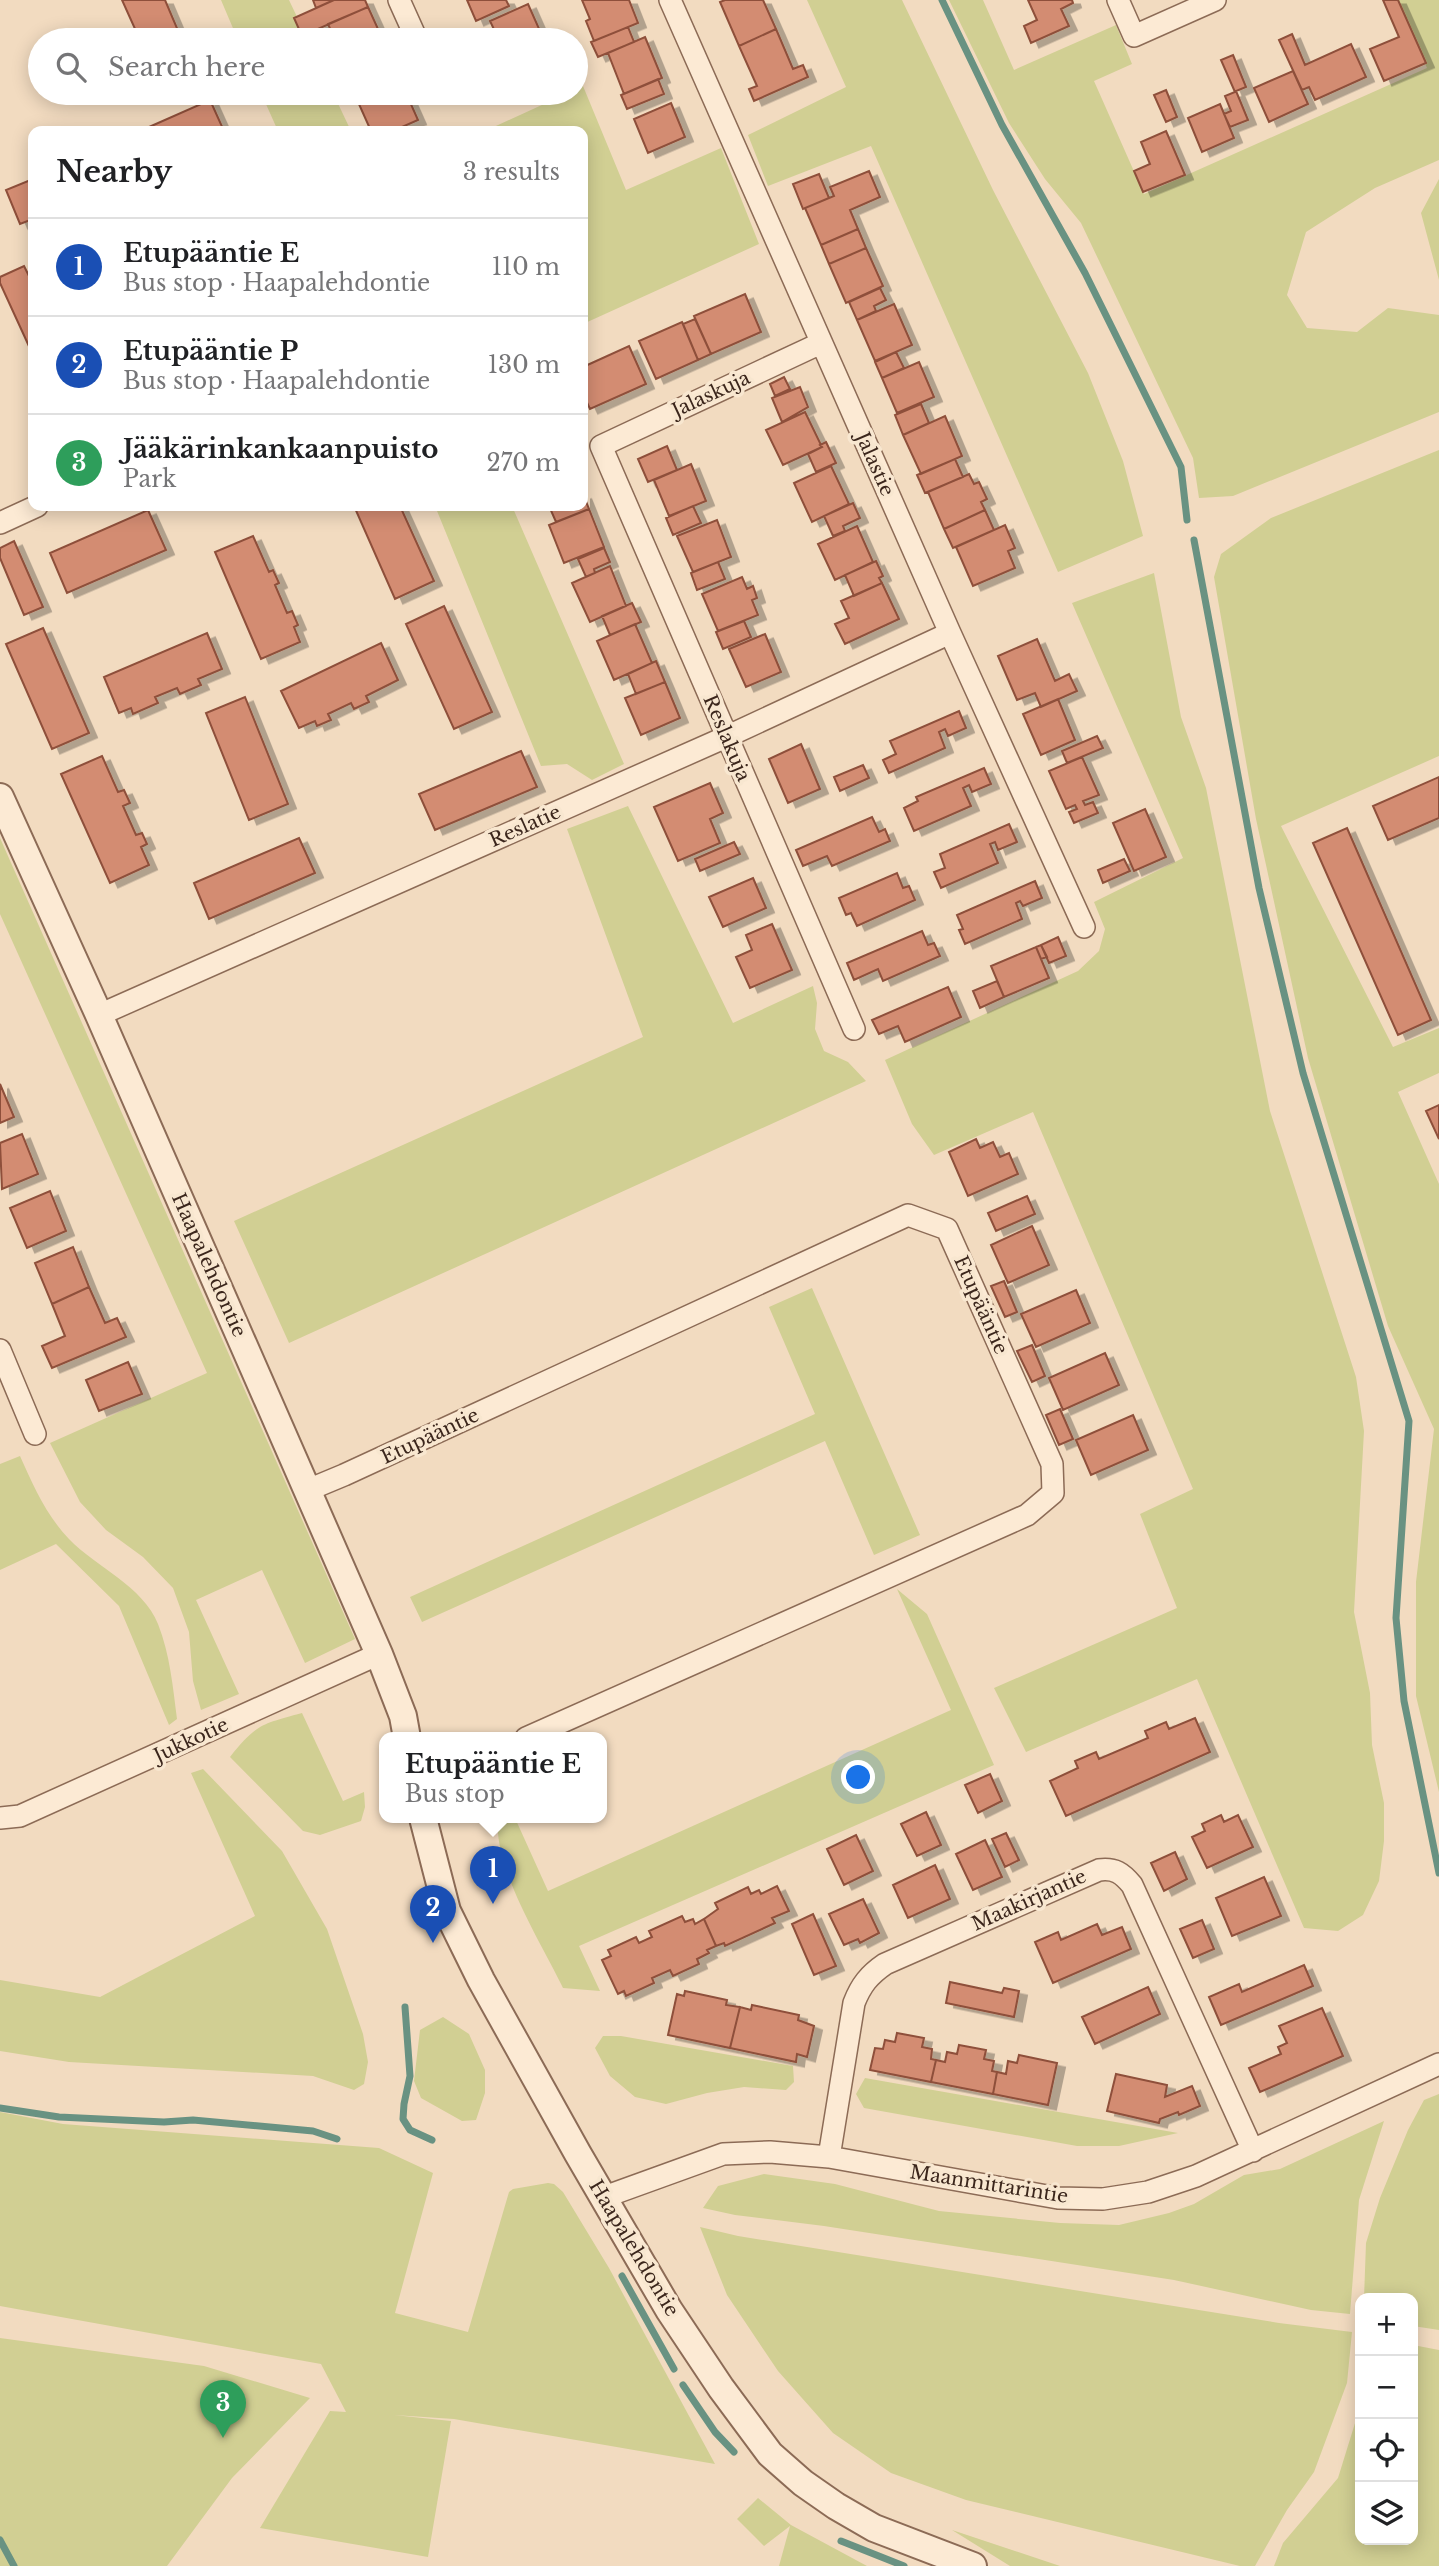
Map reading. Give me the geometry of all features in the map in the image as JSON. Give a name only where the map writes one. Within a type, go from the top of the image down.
[{"type":"street","points":[[399,0],[412,28]]},
{"type":"street","name":"Jalastie","points":[[670,0],[950,633],[1084,927]]},
{"type":"street","points":[[1118,0],[1134,36],[1215,0]]},
{"type":"street","name":"Jalaskuja","points":[[601,446],[821,343]]},
{"type":"street","name":"Reslakuja","points":[[601,446],[854,1029]]},
{"type":"street","points":[[0,523],[28,510]]},
{"type":"street","name":"Reslatie","points":[[99,1015],[726,737],[950,633]]},
{"type":"street","name":"Haapalehdontie","points":[[0,797],[308,1490],[379,1654],[403,1716],[406,1732]]},
{"type":"street","name":"Etupääntie","points":[[308,1490],[370,1464],[908,1215],[947,1229],[1052,1464],[1053,1493],[1027,1515],[539,1732]]},
{"type":"street","points":[[0,1350],[35,1434]]},
{"type":"street","name":"Jukkotie","points":[[0,1818],[20,1816],[379,1654]]},
{"type":"street","name":"Haapalehdontie","points":[[424,1823],[447,1911],[488,1991],[669,2310],[721,2388],[771,2454],[803,2483],[874,2528],[973,2566]]},
{"type":"street","name":"Maakirjantie","points":[[829,2157],[854,2003],[860,1988],[871,1974],[885,1964],[1099,1870],[1112,1869],[1124,1875],[1132,1885],[1253,2151]]},
{"type":"street","name":"Maanmittarintie","points":[[604,2197],[723,2154],[770,2152],[829,2157],[1058,2198],[1102,2199],[1148,2192],[1196,2176],[1253,2151],[1439,2064]]},
{"type":"shaded area","points":[[221,0],[289,0],[302,28],[233,28]]},
{"type":"shaded area","points":[[807,0],[902,0],[993,190],[1088,373],[1123,461],[1143,536],[1058,572],[871,146],[768,186],[748,135],[846,87]]},
{"type":"shaded area","points":[[949,0],[983,0],[1014,70],[1116,25],[1132,64],[1094,81],[1144,194],[1427,68],[1398,0],[1439,0],[1439,160],[1375,188],[1306,232],[1287,295],[1307,328],[1357,332],[1388,308],[1439,315],[1439,412],[1233,496],[1199,498],[1193,458],[1081,223],[1045,179],[1009,123]]},
{"type":"shaded area","points":[[588,98],[626,190],[721,148],[759,244],[588,322],[588,126],[496,126],[542,105],[588,105]]},
{"type":"shaded area","points":[[266,105],[339,105],[349,126],[276,126]]},
{"type":"shaded area","points":[[1439,179],[1439,280],[1421,213]]},
{"type":"shaded area","points":[[1439,450],[1439,756],[1281,826],[1393,1047],[1439,1028],[1439,1073],[1398,1092],[1439,1184],[1439,1792],[1416,1696],[1416,1582],[1434,1429],[1388,1326],[1308,1058],[1256,819],[1214,577],[1221,554],[1271,518]]},
{"type":"shaded area","points":[[437,511],[514,511],[624,764],[592,780],[567,764],[541,766]]},
{"type":"shaded area","points":[[1154,573],[1181,717],[1206,788],[1270,1111],[1356,1377],[1364,1431],[1354,1612],[1370,1693],[1372,1745],[1384,1803],[1384,1841],[1379,1881],[1363,1915],[1338,1931],[1304,1928],[1197,1679],[1026,1752],[994,1688],[1177,1608],[1140,1514],[1193,1489],[1033,1112],[934,1155],[912,1124],[885,1060],[1078,971],[1099,951],[1105,929],[1094,902],[1183,858],[1072,603]]},
{"type":"shaded area","points":[[628,806],[733,1023],[813,986],[817,1003],[815,1029],[824,1051],[848,1062],[866,1081],[289,1343],[234,1221],[643,1037],[567,829]]},
{"type":"shaded area","points":[[0,838],[355,1639],[305,1663],[262,1570],[196,1600],[239,1694],[201,1710],[193,1681],[189,1632],[173,1588],[143,1557],[106,1530],[80,1502],[50,1443],[207,1373],[0,914]]},
{"type":"shaded area","points":[[812,1288],[920,1535],[874,1555],[825,1441],[422,1622],[410,1597],[815,1414],[769,1307]]},
{"type":"shaded area","points":[[20,1456],[41,1499],[61,1530],[80,1549],[130,1588],[151,1611],[162,1635],[170,1671],[177,1719],[169,1725],[119,1606],[56,1544],[0,1570],[0,1464]]},
{"type":"shaded area","points":[[897,1589],[927,1614],[994,1765],[579,1946],[600,1991],[563,1988],[511,1882],[498,1838],[498,1823],[517,1823],[548,1891],[951,1710]]},
{"type":"shaded area","points":[[302,1713],[343,1801],[364,1792],[365,1807],[361,1821],[320,1835],[303,1831],[230,1757],[254,1731]]},
{"type":"shaded area","points":[[203,1769],[282,1851],[327,1929],[363,2034],[368,2062],[364,2084],[354,2090],[313,2076],[69,2062],[0,2051],[0,1980],[100,1997],[255,1916],[191,1773]]},
{"type":"shaded area","points":[[443,2017],[469,2034],[485,2070],[485,2093],[476,2120],[462,2121],[421,2098],[414,2081],[420,2030]]},
{"type":"shaded area","points":[[603,2036],[621,2036],[793,2066],[794,2082],[786,2090],[744,2087],[666,2104],[635,2097],[610,2076],[595,2048]]},
{"type":"shaded area","points":[[865,2078],[1178,2133],[1119,2146],[1077,2146],[864,2108],[856,2094]]},
{"type":"shaded area","points":[[1439,2094],[1439,2330],[1418,2327],[1418,2293],[1364,2293],[1366,2243],[1380,2198],[1408,2130],[1424,2100]]},
{"type":"shaded area","points":[[0,2112],[63,2124],[379,2148],[433,2173],[395,2313],[468,2332],[509,2192],[513,2189],[554,2184],[563,2192],[609,2268],[715,2464],[454,2419],[394,2415],[451,2421],[428,2557],[260,2528],[330,2411],[346,2412],[321,2364],[0,2306]]},
{"type":"shaded area","points":[[1384,2121],[1359,2200],[1350,2314],[1311,2310],[1174,2280],[703,2208],[718,2186],[764,2174],[835,2184],[939,2211],[1060,2223],[1119,2225],[1194,2204],[1244,2175],[1280,2169]]},
{"type":"shaded area","points":[[700,2227],[738,2236],[1279,2323],[1352,2332],[1347,2383],[1314,2472],[1287,2510],[1255,2566],[1240,2566],[966,2500],[891,2473],[833,2433],[778,2371],[727,2295]]},
{"type":"shaded area","points":[[0,2338],[204,2366],[310,2398],[232,2478],[167,2566],[0,2566]]},
{"type":"shaded area","points":[[1418,2346],[1439,2350],[1439,2566],[1274,2566],[1283,2543],[1338,2478],[1355,2423],[1355,2545],[1418,2545]]},
{"type":"shaded area","points":[[758,2498],[791,2525],[867,2566],[779,2566],[790,2526],[764,2546],[737,2519]]},
{"type":"shaded area","points":[[952,2530],[1060,2566],[1010,2566]]},
{"type":"building","points":[[122,0],[165,0],[177,28],[135,28]]},
{"type":"building","points":[[313,0],[334,0],[316,8]]},
{"type":"building","points":[[334,0],[365,0],[368,7],[320,28],[298,28],[294,18]]},
{"type":"building","points":[[467,0],[506,0],[509,6],[476,21]]},
{"type":"building","points":[[582,0],[629,0],[638,23],[594,41],[586,21],[590,19]]},
{"type":"building","points":[[763,0],[776,29],[739,46],[720,2]]},
{"type":"building","points":[[1028,0],[1072,0],[1073,3],[1061,9],[1069,26],[1031,43],[1024,26],[1037,20]]},
{"type":"building","points":[[1383,0],[1398,0],[1426,63],[1384,81],[1370,49],[1399,37]]},
{"type":"building","points":[[528,4],[539,28],[493,28],[490,21]]},
{"type":"building","points":[[368,7],[378,28],[330,28],[328,24]]},
{"type":"building","points":[[628,27],[634,42],[598,57],[591,42]]},
{"type":"building","points":[[776,29],[793,69],[803,65],[808,77],[754,101],[749,89],[757,86],[739,46]]},
{"type":"building","points":[[1292,34],[1305,65],[1351,44],[1366,77],[1315,100],[1309,87],[1302,90],[1279,40]]},
{"type":"building","points":[[645,37],[662,78],[624,94],[608,53]]},
{"type":"building","points":[[1233,55],[1246,87],[1236,91],[1248,120],[1230,127],[1224,114],[1231,111],[1225,96],[1235,92],[1221,60]]},
{"type":"building","points":[[1293,71],[1308,104],[1269,122],[1254,88]]},
{"type":"building","points":[[658,79],[664,94],[627,109],[621,95]]},
{"type":"building","points":[[1166,90],[1177,117],[1166,122],[1154,95]]},
{"type":"building","points":[[671,103],[685,137],[648,153],[634,119]]},
{"type":"building","points":[[1220,104],[1234,138],[1202,152],[1188,118]]},
{"type":"building","points":[[199,105],[212,105],[222,126],[151,126]]},
{"type":"building","points":[[359,105],[411,105],[418,120],[404,126],[369,126]]},
{"type":"building","points":[[1166,131],[1185,175],[1143,192],[1134,171],[1150,164],[1141,142]]},
{"type":"building","points":[[869,171],[880,197],[850,210],[858,229],[821,245],[805,208],[834,196],[830,187]]},
{"type":"building","points":[[819,174],[829,198],[803,209],[793,184]]},
{"type":"building","points":[[28,181],[28,221],[20,224],[6,190]]},
{"type":"building","points":[[858,229],[866,248],[829,264],[821,245]]},
{"type":"building","points":[[866,248],[883,286],[846,303],[829,264]]},
{"type":"building","points":[[24,266],[28,274],[28,344],[0,283],[0,277]]},
{"type":"building","points":[[880,288],[886,300],[874,306],[876,311],[857,320],[849,302]]},
{"type":"building","points":[[745,294],[761,332],[711,354],[694,316]]},
{"type":"building","points":[[894,304],[912,345],[875,361],[857,320]]},
{"type":"building","points":[[695,319],[711,354],[698,360],[683,324]]},
{"type":"building","points":[[682,322],[698,360],[656,379],[639,341]]},
{"type":"building","points":[[629,346],[646,384],[590,409],[588,365]]},
{"type":"building","points":[[896,352],[904,368],[882,378],[875,362]]},
{"type":"building","points":[[919,362],[934,397],[897,413],[882,378]]},
{"type":"building","points":[[784,377],[790,389],[775,396],[770,384]]},
{"type":"building","points":[[800,387],[808,407],[782,422],[772,398]]},
{"type":"building","points":[[921,404],[929,423],[903,435],[895,415]]},
{"type":"building","points":[[805,412],[822,447],[783,465],[766,430]]},
{"type":"building","points":[[945,416],[962,456],[921,474],[903,435]]},
{"type":"building","points":[[826,442],[836,463],[816,472],[808,454]]},
{"type":"building","points":[[667,446],[677,470],[648,482],[638,459]]},
{"type":"building","points":[[955,459],[963,477],[925,493],[917,475]]},
{"type":"building","points":[[691,464],[706,501],[669,516],[654,480]]},
{"type":"building","points":[[831,466],[849,504],[812,522],[794,483]]},
{"type":"building","points":[[969,474],[974,484],[979,482],[987,499],[981,502],[985,510],[944,529],[928,492]]},
{"type":"building","points":[[853,503],[860,518],[843,526],[845,531],[833,536],[824,516]]},
{"type":"building","points":[[693,506],[701,523],[673,535],[666,518]]},
{"type":"building","points":[[588,509],[604,547],[564,563],[549,525]]},
{"type":"building","points":[[985,510],[994,530],[953,548],[944,529]]},
{"type":"building","points":[[146,511],[148,511],[166,550],[67,593],[50,553]]},
{"type":"building","points":[[356,511],[402,511],[434,581],[395,599]]},
{"type":"building","points":[[551,511],[584,511],[556,522]]},
{"type":"building","points":[[717,520],[731,557],[693,572],[677,536]]},
{"type":"building","points":[[1005,525],[1015,548],[1008,551],[1015,568],[973,586],[956,547]]},
{"type":"building","points":[[857,526],[873,562],[835,580],[818,544]]},
{"type":"building","points":[[253,536],[269,572],[273,570],[279,583],[275,585],[287,613],[292,611],[298,625],[294,627],[300,642],[261,659],[215,552]]},
{"type":"building","points":[[14,541],[43,607],[24,615],[0,558],[0,548]]},
{"type":"building","points":[[604,548],[610,562],[594,569],[595,573],[586,577],[578,559]]},
{"type":"building","points":[[876,561],[883,576],[879,578],[882,583],[854,596],[845,575]]},
{"type":"building","points":[[718,562],[725,579],[697,590],[691,573]]},
{"type":"building","points":[[610,566],[626,606],[590,622],[572,583]]},
{"type":"building","points":[[742,577],[747,589],[753,586],[757,598],[752,600],[758,615],[718,631],[702,594]]},
{"type":"building","points":[[882,583],[899,619],[845,644],[835,624],[849,618],[841,601]]},
{"type":"building","points":[[632,603],[641,622],[610,635],[602,616]]},
{"type":"building","points":[[444,606],[492,712],[454,729],[406,624]]},
{"type":"building","points":[[744,621],[751,637],[723,649],[716,632]]},
{"type":"building","points":[[635,624],[652,663],[614,680],[597,641]]},
{"type":"building","points":[[43,628],[89,733],[52,749],[6,644]]},
{"type":"building","points":[[207,633],[222,669],[198,679],[201,685],[180,694],[177,688],[155,697],[158,703],[133,714],[131,708],[119,713],[104,677]]},
{"type":"building","points":[[765,634],[781,672],[746,687],[729,649]]},
{"type":"building","points":[[1037,639],[1055,681],[1069,674],[1077,691],[1041,707],[1035,693],[1017,700],[998,656]]},
{"type":"building","points":[[381,643],[398,680],[366,696],[369,702],[354,709],[351,703],[328,714],[331,720],[317,726],[315,721],[299,728],[281,691]]},
{"type":"building","points":[[656,661],[665,682],[636,694],[628,674]]},
{"type":"building","points":[[665,682],[680,718],[641,735],[625,698]]},
{"type":"building","points":[[245,697],[288,804],[249,820],[206,713]]},
{"type":"building","points":[[1058,699],[1075,740],[1041,755],[1023,714]]},
{"type":"building","points":[[959,711],[966,728],[948,736],[945,729],[939,732],[945,748],[889,773],[883,760],[896,754],[890,741]]},
{"type":"building","points":[[1097,736],[1103,748],[1067,763],[1062,751]]},
{"type":"building","points":[[801,744],[820,789],[788,803],[769,759]]},
{"type":"building","points":[[521,751],[537,787],[435,830],[419,794]]},
{"type":"building","points":[[102,756],[118,792],[124,790],[130,803],[123,806],[136,835],[142,833],[147,844],[141,847],[149,865],[110,883],[61,774]]},
{"type":"building","points":[[1082,757],[1099,795],[1083,801],[1085,805],[1093,802],[1098,813],[1074,823],[1069,812],[1077,809],[1075,805],[1066,809],[1049,771]]},
{"type":"building","points":[[863,765],[869,778],[840,791],[834,777]]},
{"type":"building","points":[[984,768],[991,784],[972,792],[969,785],[963,788],[971,806],[914,831],[904,808],[918,801],[916,797]]},
{"type":"building","points":[[1439,777],[1439,818],[1388,840],[1373,806]]},
{"type":"building","points":[[710,783],[723,813],[710,819],[720,843],[678,861],[654,807]]},
{"type":"building","points":[[1145,809],[1166,857],[1134,871],[1113,823]]},
{"type":"building","points":[[872,817],[879,832],[885,829],[890,841],[832,866],[827,856],[803,866],[796,850]]},
{"type":"building","points":[[1009,824],[1017,842],[998,850],[995,842],[990,844],[998,863],[941,888],[934,872],[945,868],[940,854]]},
{"type":"building","points":[[1347,828],[1431,1020],[1398,1035],[1313,843]]},
{"type":"building","points":[[299,838],[315,873],[209,919],[194,883]]},
{"type":"building","points":[[734,842],[740,854],[700,871],[695,859]]},
{"type":"building","points":[[1124,859],[1130,871],[1103,883],[1098,870]]},
{"type":"building","points":[[897,873],[903,888],[909,886],[915,900],[857,926],[851,913],[846,915],[839,898]]},
{"type":"building","points":[[753,878],[766,908],[723,927],[709,897]]},
{"type":"building","points":[[1035,881],[1042,898],[1023,906],[1020,901],[1016,903],[1022,919],[965,944],[957,915]]},
{"type":"building","points":[[772,924],[792,970],[750,988],[736,957],[752,950],[746,935]]},
{"type":"building","points":[[922,931],[928,945],[934,943],[940,956],[883,981],[878,969],[854,980],[847,963]]},
{"type":"building","points":[[1058,937],[1066,956],[1049,963],[1041,945]]},
{"type":"building","points":[[1041,945],[1047,957],[1041,959],[1036,947]]},
{"type":"building","points":[[1036,947],[1049,978],[1004,997],[991,966]]},
{"type":"building","points":[[997,981],[1004,997],[980,1008],[973,991]]},
{"type":"building","points":[[948,987],[961,1017],[905,1042],[898,1026],[879,1034],[872,1020]]},
{"type":"building","points":[[0,1084],[14,1117],[0,1123]]},
{"type":"building","points":[[1439,1105],[1439,1139],[1426,1111]]},
{"type":"building","points":[[22,1134],[38,1174],[2,1189],[0,1143]]},
{"type":"building","points":[[976,1139],[980,1148],[993,1142],[1000,1157],[1009,1153],[1018,1174],[968,1196],[949,1152]]},
{"type":"building","points":[[50,1191],[66,1231],[27,1248],[10,1208]]},
{"type":"building","points":[[1027,1196],[1035,1214],[996,1231],[988,1213]]},
{"type":"building","points":[[1032,1226],[1049,1265],[1008,1283],[991,1245]]},
{"type":"building","points":[[73,1247],[89,1287],[52,1304],[35,1263]]},
{"type":"building","points":[[1004,1281],[1017,1312],[1005,1317],[991,1286]]},
{"type":"building","points":[[89,1287],[105,1323],[117,1318],[126,1337],[52,1368],[42,1346],[65,1336],[52,1304]]},
{"type":"building","points":[[1076,1290],[1090,1323],[1036,1347],[1021,1314]]},
{"type":"building","points":[[1032,1345],[1045,1376],[1032,1382],[1017,1351]]},
{"type":"building","points":[[1105,1353],[1119,1385],[1063,1410],[1049,1378]]},
{"type":"building","points":[[128,1362],[142,1394],[99,1411],[86,1380]]},
{"type":"building","points":[[1060,1409],[1073,1439],[1059,1445],[1046,1415]]},
{"type":"building","points":[[1133,1415],[1148,1450],[1091,1475],[1076,1440]]},
{"type":"building","points":[[1195,1718],[1210,1752],[1066,1816],[1050,1781],[1078,1768],[1075,1761],[1096,1752],[1099,1759],[1148,1738],[1145,1731],[1166,1722],[1169,1729]]},
{"type":"building","points":[[990,1774],[1002,1801],[978,1813],[965,1785]]},
{"type":"building","points":[[926,1812],[941,1845],[917,1856],[901,1824]]},
{"type":"building","points":[[1221,1815],[1224,1822],[1238,1815],[1253,1847],[1207,1868],[1192,1837],[1205,1831],[1202,1824]]},
{"type":"building","points":[[1006,1833],[1019,1860],[1005,1867],[992,1839]]},
{"type":"building","points":[[856,1835],[873,1871],[844,1885],[827,1849]]},
{"type":"building","points":[[985,1840],[1002,1877],[973,1890],[956,1854]]},
{"type":"building","points":[[1175,1852],[1187,1879],[1164,1891],[1151,1863]]},
{"type":"building","points":[[935,1865],[950,1899],[908,1918],[893,1885]]},
{"type":"building","points":[[1264,1877],[1281,1916],[1232,1936],[1216,1898]]},
{"type":"building","points":[[777,1886],[789,1911],[772,1918],[775,1923],[725,1946],[724,1943],[716,1946],[704,1919],[718,1909],[715,1903],[748,1887],[751,1894],[759,1890],[761,1894]]},
{"type":"building","points":[[863,1899],[879,1933],[860,1943],[858,1939],[844,1945],[829,1914]]},
{"type":"building","points":[[813,1914],[836,1966],[814,1975],[792,1924]]},
{"type":"building","points":[[682,1916],[685,1922],[693,1919],[695,1924],[704,1919],[716,1946],[697,1959],[699,1964],[673,1976],[670,1970],[652,1978],[654,1983],[626,1996],[624,1991],[618,1994],[602,1960],[611,1956],[608,1950],[636,1937],[639,1943],[652,1937],[649,1931]]},
{"type":"building","points":[[1202,1920],[1214,1949],[1193,1958],[1180,1929]]},
{"type":"building","points":[[1097,1924],[1102,1935],[1122,1927],[1131,1949],[1053,1983],[1035,1942],[1058,1932],[1061,1940]]},
{"type":"building","points":[[1304,1965],[1313,1986],[1221,2025],[1209,1997],[1239,1984],[1242,1992]]},
{"type":"building","points":[[950,1982],[1002,1993],[1004,1988],[1019,1991],[1014,2017],[946,2003]]},
{"type":"building","points":[[1148,1987],[1160,2014],[1095,2044],[1082,2017]]},
{"type":"building","points":[[685,1991],[727,2000],[726,2005],[740,2007],[730,2048],[668,2035],[677,1994],[684,1996]]},
{"type":"building","points":[[752,2005],[799,2015],[798,2020],[814,2026],[807,2057],[797,2054],[796,2062],[730,2048],[740,2007],[751,2010]]},
{"type":"building","points":[[1322,2008],[1343,2056],[1260,2092],[1249,2068],[1281,2054],[1278,2047],[1287,2043],[1279,2026]]},
{"type":"building","points":[[897,2033],[924,2038],[922,2047],[932,2049],[931,2059],[936,2060],[931,2082],[870,2070],[875,2048],[883,2049],[885,2040],[895,2042]]},
{"type":"building","points":[[959,2045],[986,2050],[984,2059],[994,2061],[992,2071],[997,2072],[993,2094],[931,2082],[936,2060],[945,2062],[947,2052],[957,2054]]},
{"type":"building","points":[[1019,2055],[1057,2063],[1048,2105],[993,2094],[997,2072],[1006,2074],[1008,2061],[1017,2063]]},
{"type":"building","points":[[1116,2074],[1167,2085],[1165,2097],[1192,2086],[1200,2106],[1160,2119],[1159,2123],[1107,2111]]},
{"type":"waterway","points":[[942,0],[1002,125],[1085,273],[1181,467],[1187,520]]},
{"type":"waterway","points":[[1194,540],[1259,888],[1303,1073],[1409,1421],[1396,1618],[1404,1701],[1439,1873]]},
{"type":"waterway","points":[[405,2007],[410,2076],[403,2119],[410,2130],[432,2140]]},
{"type":"waterway","points":[[0,2108],[59,2117],[164,2122],[193,2120],[313,2131],[337,2139]]},
{"type":"waterway","points":[[622,2276],[674,2369]]},
{"type":"waterway","points":[[683,2385],[715,2432],[734,2452]]},
{"type":"waterway","points":[[0,2540],[14,2566]]},
{"type":"waterway","points":[[841,2541],[904,2566]]},
{"type":"place","name":"Etupääntie E","points":[[493,1904]]},
{"type":"place","name":"Etupääntie P","points":[[433,1943]]},
{"type":"place","name":"Jääkärinkankaanpuisto","points":[[223,2438]]}]
